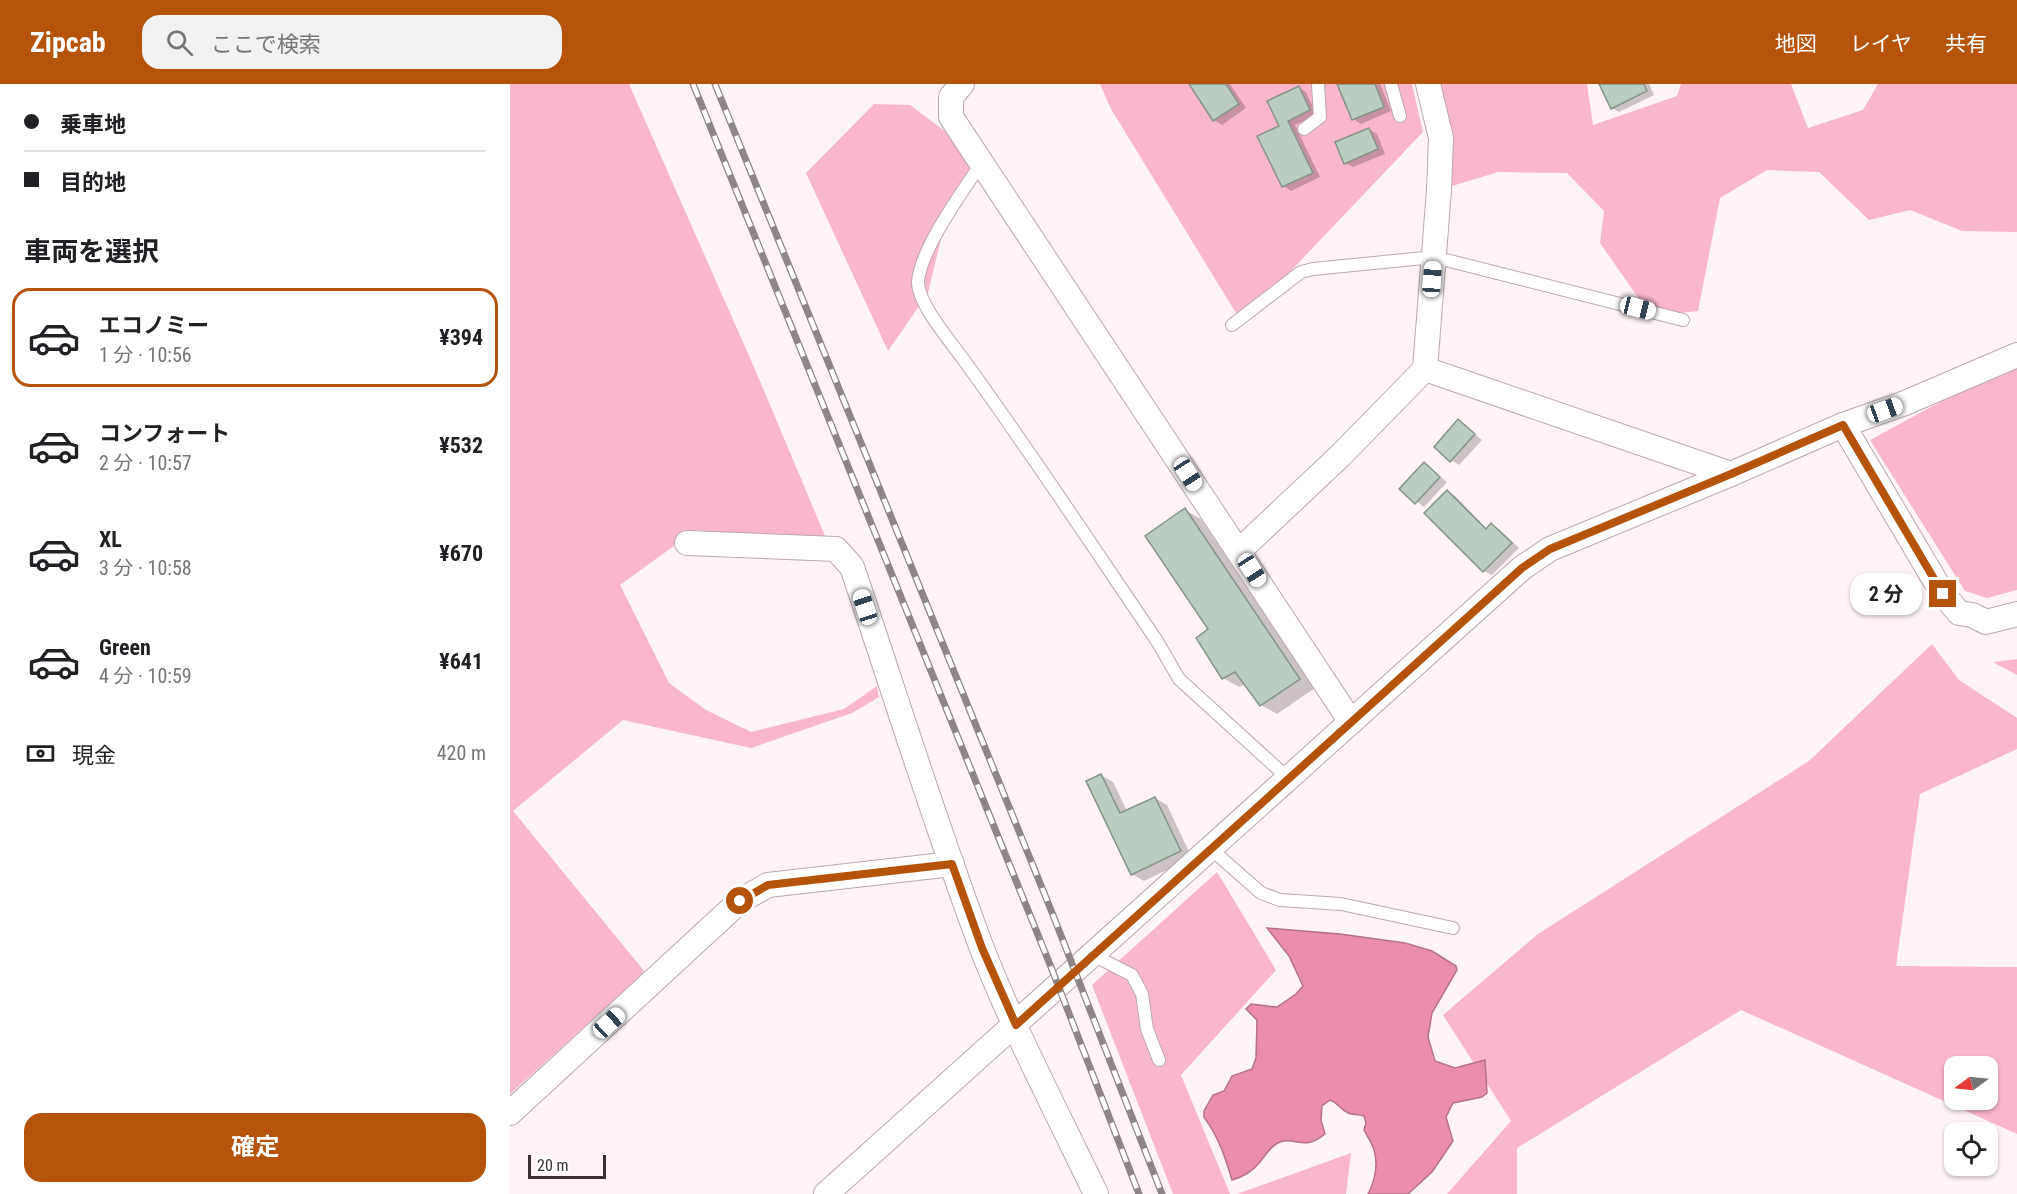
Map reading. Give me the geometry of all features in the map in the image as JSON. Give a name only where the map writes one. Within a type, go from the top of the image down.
[{"type":"street","points":[[962,84],[951,97],[951,117],[1351,722]]},
{"type":"street","points":[[1239,550],[1341,455],[1425,369],[1441,138],[1428,84]]},
{"type":"street","points":[[826,1194],[1522,568],[1550,549],[1843,425],[1905,403],[2017,356]]},
{"type":"street","points":[[1425,369],[1731,474]]},
{"type":"street","points":[[1843,425],[1943,594],[1959,613],[1972,615],[1986,622],[2017,614]]},
{"type":"street","points":[[687,543],[836,549],[852,567],[982,948],[1096,1194]]},
{"type":"street","points":[[510,1113],[740,901],[768,885],[952,864]]},
{"type":"lane","points":[[1304,129],[1320,117],[1318,84]]},
{"type":"lane","points":[[1391,84],[1400,116]]},
{"type":"lane","points":[[982,162],[925,254],[918,284],[923,300],[1157,641],[1179,679],[1289,779]]},
{"type":"lane","points":[[1232,325],[1301,273],[1313,269],[1434,257],[1683,320]]},
{"type":"lane","points":[[1211,849],[1261,893],[1280,900],[1341,904],[1453,928]]},
{"type":"lane","points":[[1093,955],[1132,975],[1142,994],[1147,1029],[1159,1060]]},
{"type":"shaded area","points":[[510,84],[629,84],[757,374],[828,543],[696,530],[620,585],[669,683],[706,710],[751,732],[844,709],[877,686],[879,697],[852,713],[751,748],[623,720],[513,811],[645,972],[510,1094]]},
{"type":"shaded area","points":[[1100,84],[1412,84],[1423,132],[1285,277],[1236,313],[1111,109]]},
{"type":"shaded area","points":[[1432,84],[1587,84],[1593,125],[1677,96],[1681,84],[1791,84],[1808,128],[1863,110],[1878,84],[2017,84],[2017,232],[1962,231],[1910,210],[1869,220],[1819,172],[1767,170],[1720,198],[1698,311],[1651,316],[1600,243],[1604,211],[1567,173],[1498,172],[1439,190]]},
{"type":"shaded area","points":[[874,104],[910,105],[978,156],[949,205],[928,293],[888,351],[806,173]]},
{"type":"shaded area","points":[[2017,369],[2017,590],[1987,598],[1965,591],[1870,440],[1944,400]]},
{"type":"shaded area","points":[[1932,644],[1959,680],[2017,718],[2017,749],[1920,794],[1896,966],[2017,967],[2017,1134],[1998,1125],[1998,1122],[1990,1122],[1964,1110],[1998,1110],[1998,1056],[1944,1056],[1944,1101],[1741,1010],[1517,1148],[1517,1194],[1447,1194],[1511,1121],[1443,1015],[1538,934],[1809,761]]},
{"type":"shaded area","points":[[2017,659],[2017,675],[1993,662]]},
{"type":"shaded area","points":[[1217,872],[1276,970],[1181,1075],[1230,1194],[1173,1194],[1092,985]]},
{"type":"shaded area","points":[[1267,928],[1340,934],[1405,943],[1432,951],[1456,966],[1457,970],[1432,1013],[1428,1037],[1435,1061],[1455,1068],[1485,1060],[1487,1093],[1482,1097],[1453,1103],[1446,1117],[1453,1141],[1432,1172],[1408,1194],[1368,1194],[1373,1183],[1376,1159],[1364,1130],[1366,1123],[1364,1116],[1348,1113],[1330,1100],[1322,1106],[1321,1120],[1325,1134],[1311,1142],[1280,1142],[1271,1148],[1251,1171],[1232,1180],[1221,1147],[1204,1117],[1204,1111],[1213,1095],[1224,1091],[1232,1076],[1252,1069],[1256,1058],[1257,1020],[1246,1009],[1251,1004],[1277,1007],[1296,994],[1303,986],[1289,956]]},
{"type":"shaded area","points":[[1351,1153],[1346,1194],[1237,1194]]},
{"type":"building","points":[[1189,84],[1226,84],[1239,104],[1213,121]]},
{"type":"building","points":[[1337,84],[1375,84],[1384,107],[1352,120]]},
{"type":"building","points":[[1599,84],[1644,84],[1647,91],[1611,109]]},
{"type":"building","points":[[1299,86],[1310,110],[1288,121],[1313,173],[1282,187],[1257,136],[1279,126],[1267,101]]},
{"type":"building","points":[[1369,128],[1378,149],[1344,164],[1335,142]]},
{"type":"building","points":[[1458,419],[1475,434],[1450,462],[1434,447]]},
{"type":"building","points":[[1424,462],[1440,477],[1415,504],[1399,489]]},
{"type":"building","points":[[1447,490],[1486,529],[1491,523],[1512,543],[1483,572],[1424,513]]},
{"type":"building","points":[[1185,508],[1300,679],[1260,706],[1235,672],[1222,679],[1196,638],[1208,629],[1145,536]]},
{"type":"building","points":[[1101,774],[1120,813],[1155,797],[1181,851],[1131,875],[1086,781]]},
{"type":"railway","points":[[693,84],[1051,967],[1139,1194]]},
{"type":"railway","points":[[715,84],[1051,910],[1162,1194]]},
{"type":"route","points":[[740,901],[768,885],[952,864],[982,948],[1016,1025],[1522,568],[1550,549],[1843,425],[1943,594]]}]
